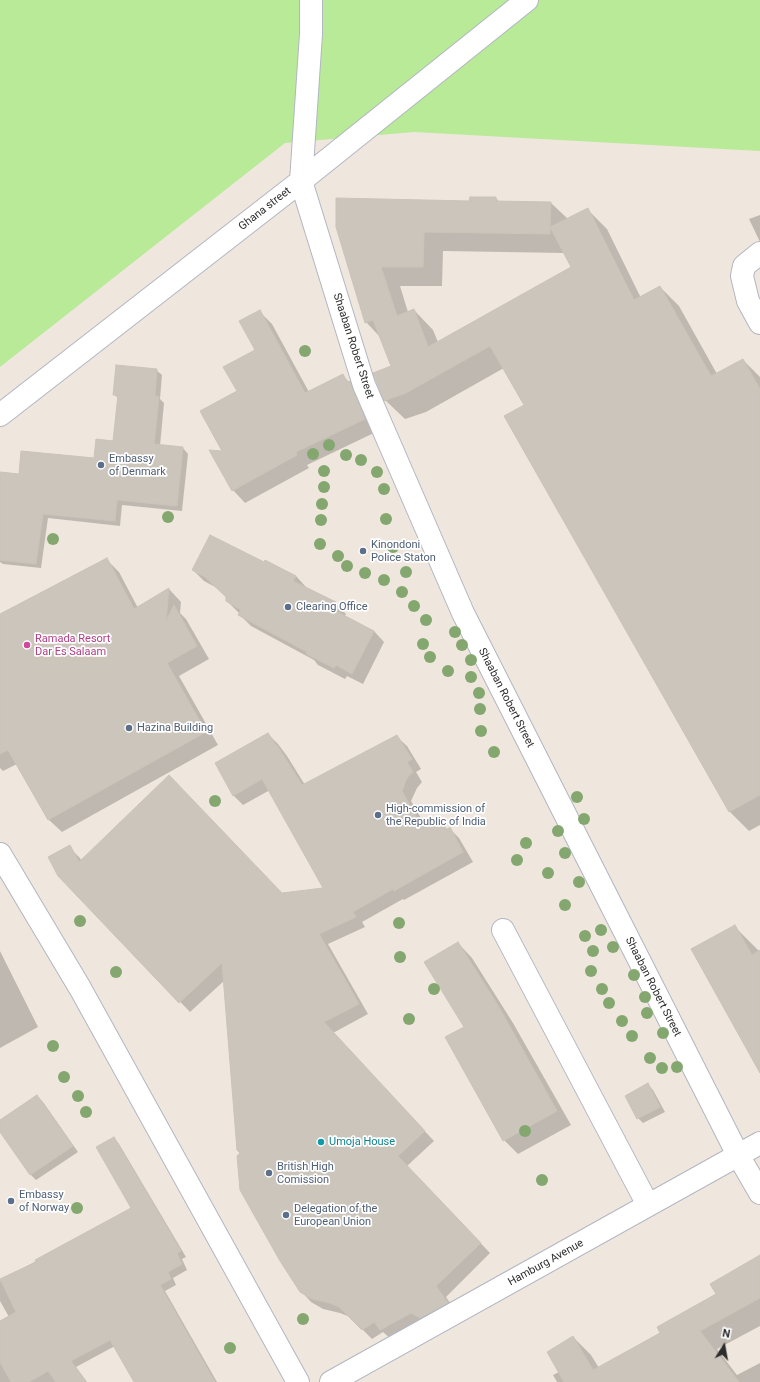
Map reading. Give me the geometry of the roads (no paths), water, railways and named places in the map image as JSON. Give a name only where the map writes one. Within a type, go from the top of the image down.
[{"type":"street","points":[[301,181],[311,34],[311,0]]},
{"type":"street","name":"Ghana street","points":[[0,415],[301,181],[527,0]]},
{"type":"street","name":"Shaaban Robert Street","points":[[301,181],[364,385],[463,613],[738,1155],[760,1193]]},
{"type":"street","points":[[760,253],[744,266],[742,276],[748,301],[760,323]]},
{"type":"street","points":[[0,854],[84,995],[298,1382]]},
{"type":"street","points":[[503,930],[648,1205]]},
{"type":"street","name":"Hamburg Avenue","points":[[331,1382],[760,1143]]},
{"type":"place","name":"Embassy of Denmark","points":[[101,465]]},
{"type":"place","name":"Kinondoni Police Staton","points":[[363,551]]},
{"type":"place","name":"Clearing Office","points":[[288,607]]},
{"type":"place","name":"Ramada Resort Dar Es Salaam","points":[[27,645]]},
{"type":"place","name":"Hazina Building","points":[[129,728]]},
{"type":"place","name":"High-commission of the Republic of India","points":[[378,815]]},
{"type":"place","name":"Umoja House","points":[[321,1142]]},
{"type":"place","name":"British High Comission","points":[[269,1173]]},
{"type":"place","name":"Embassy of Norway","points":[[11,1201]]},
{"type":"place","name":"Delegation of the European Union","points":[[286,1215]]}]
